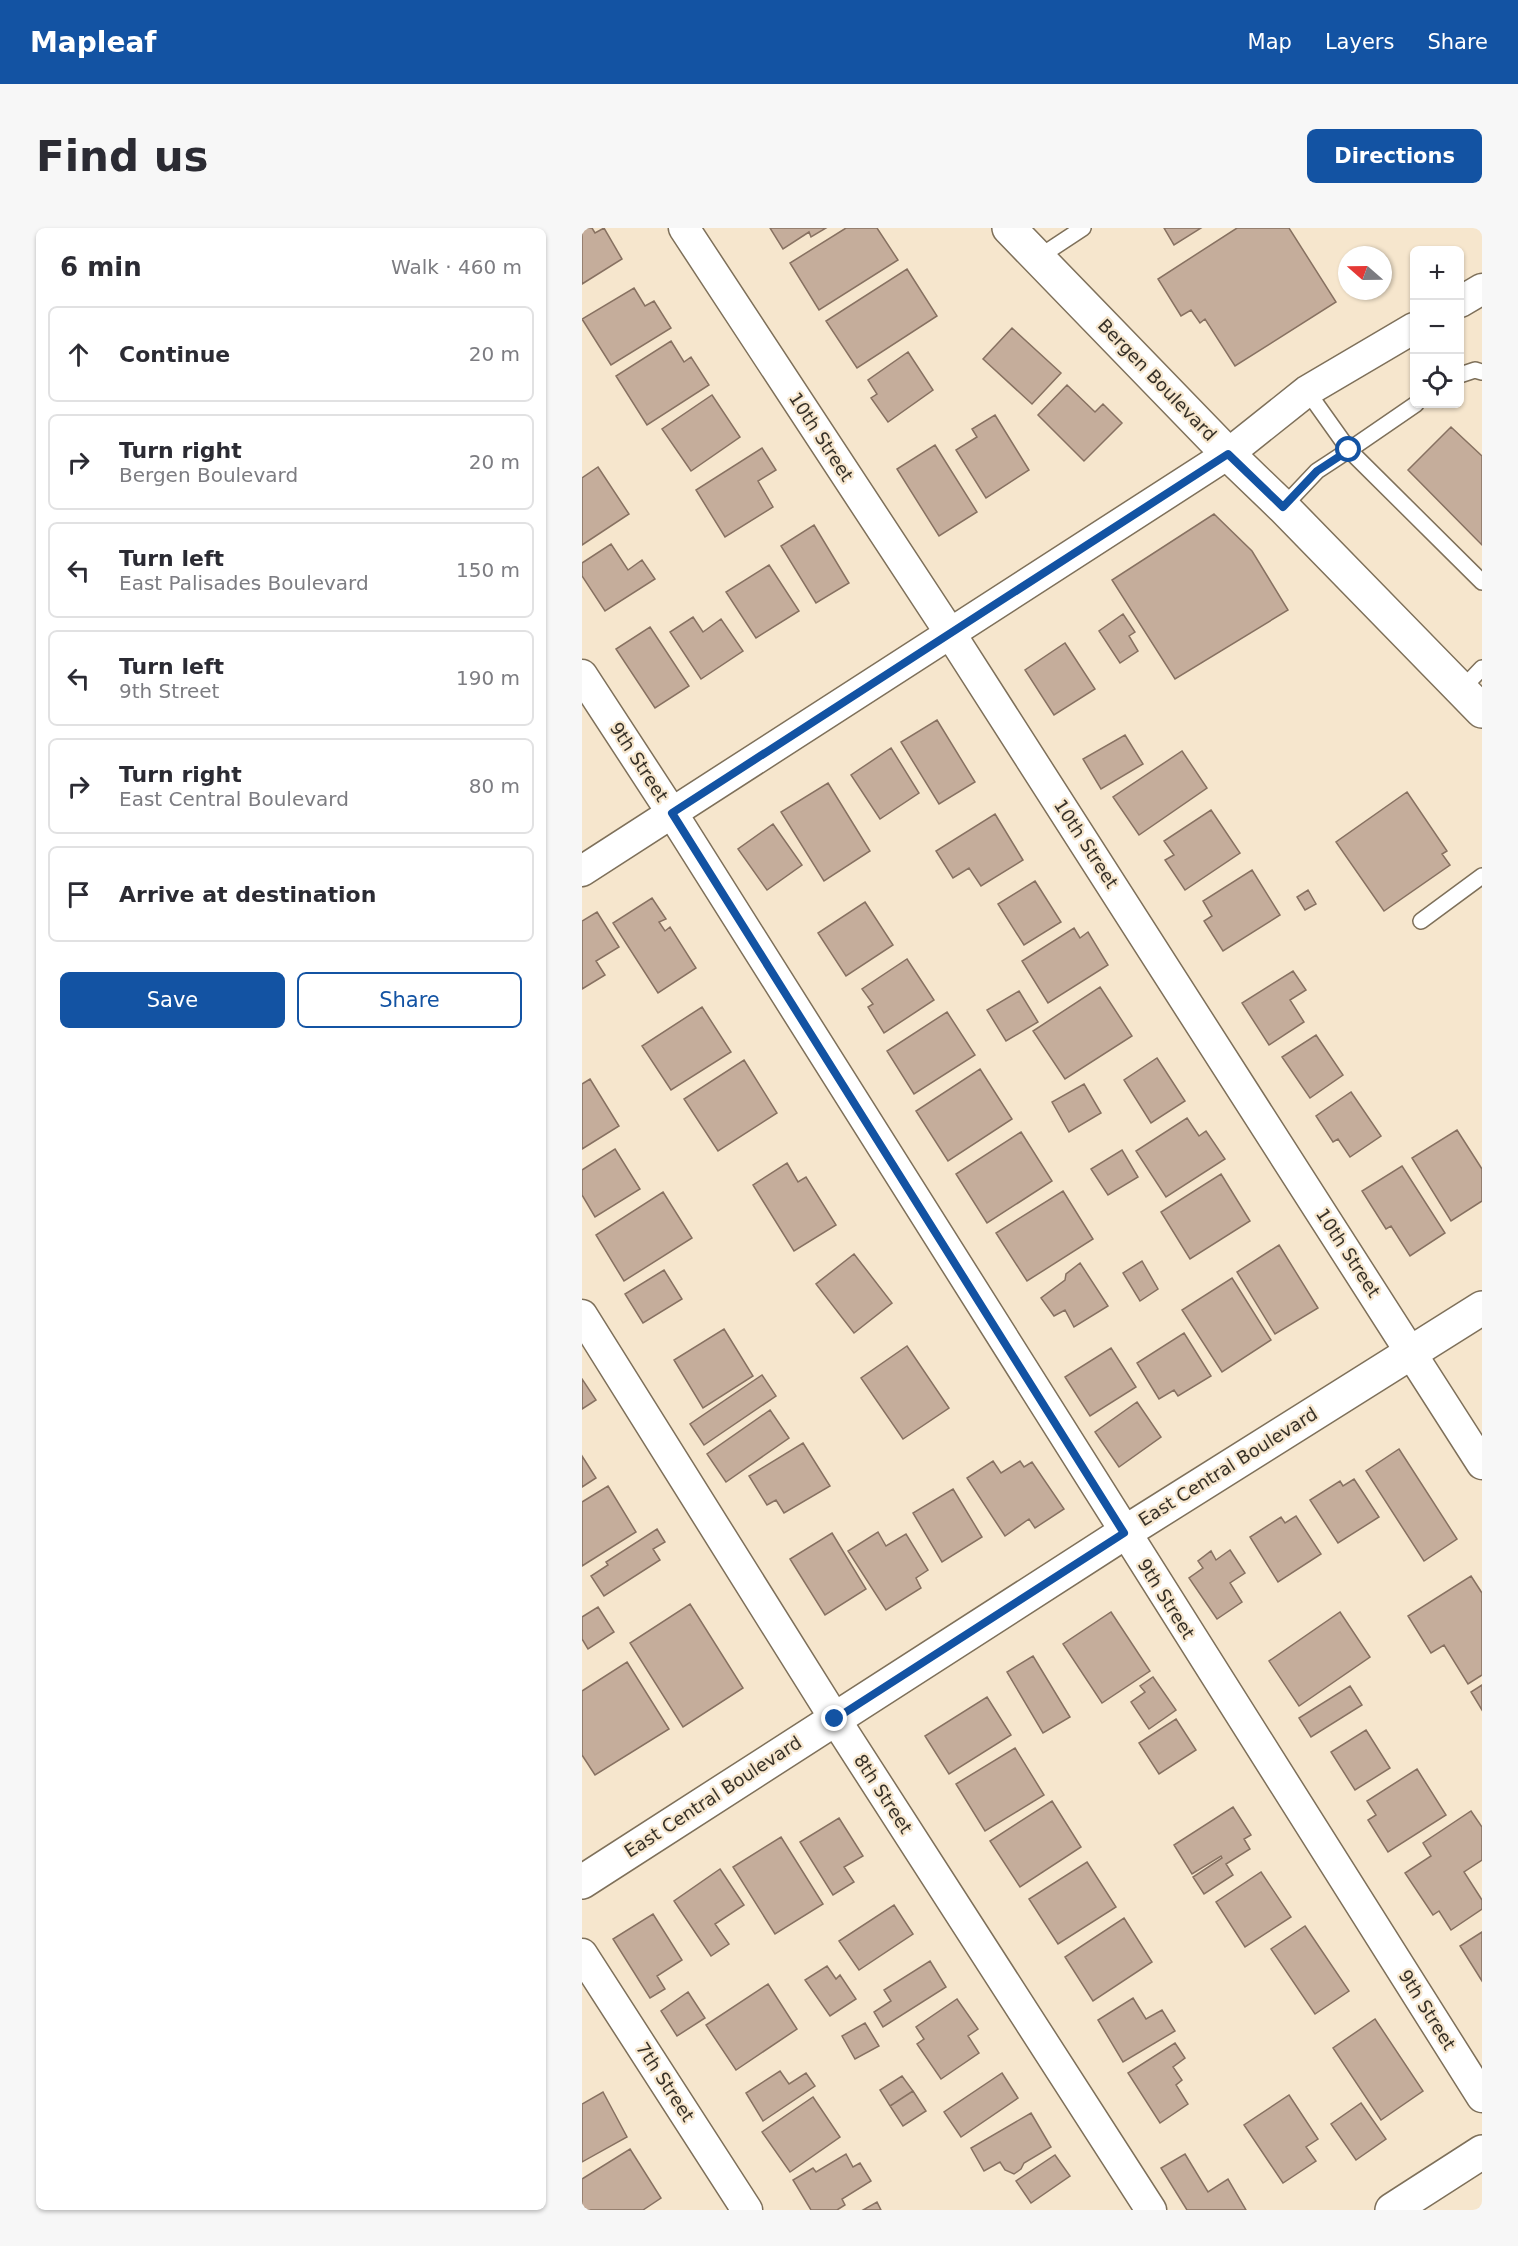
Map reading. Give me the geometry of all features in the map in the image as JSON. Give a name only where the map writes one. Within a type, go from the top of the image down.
[{"type":"main road","name":"Bergen Boulevard","points":[[1009,228],[1228,454],[1475,690]]},
{"type":"main road","name":"East Central Boulevard","points":[[582,1882],[1124,1533],[1482,1308]]},
{"type":"main road","points":[[1392,2210],[1482,2152]]},
{"type":"street","name":"10th Street","points":[[684,228],[950,633],[1482,1464]]},
{"type":"street","points":[[1463,300],[1482,289]]},
{"type":"street","points":[[582,870],[1228,454],[1307,391],[1410,330]]},
{"type":"street","name":"9th Street","points":[[582,675],[672,813],[1124,1533],[1482,2097]]},
{"type":"street","name":"8th Street","points":[[582,1315],[835,1719],[1151,2210]]},
{"type":"street","name":"7th Street","points":[[582,1954],[747,2210]]},
{"type":"lane","points":[[1039,257],[1083,228]]},
{"type":"lane","points":[[1464,374],[1475,370],[1482,372]]},
{"type":"lane","points":[[1307,391],[1349,450],[1482,582]]},
{"type":"lane","points":[[1283,507],[1317,471],[1410,408]]},
{"type":"lane","points":[[1420,921],[1482,876]]},
{"type":"building","points":[[582,228],[592,228],[595,233],[604,228],[622,259],[582,284]]},
{"type":"building","points":[[770,228],[826,228],[811,237],[809,232],[783,249]]},
{"type":"building","points":[[846,228],[877,228],[898,260],[819,310],[790,263]]},
{"type":"building","points":[[1164,228],[1201,228],[1174,245]]},
{"type":"building","points":[[1237,228],[1289,228],[1336,302],[1235,366],[1205,319],[1200,323],[1191,310],[1181,316],[1158,279]]},
{"type":"building","points":[[907,269],[937,316],[857,368],[826,321]]},
{"type":"building","points":[[634,288],[645,306],[654,301],[671,328],[611,365],[582,319]]},
{"type":"building","points":[[1012,328],[1061,373],[1032,404],[983,359]]},
{"type":"building","points":[[671,341],[684,362],[691,357],[709,385],[647,425],[616,376]]},
{"type":"building","points":[[908,352],[933,390],[888,422],[871,398],[877,394],[868,380]]},
{"type":"building","points":[[1067,385],[1095,412],[1103,404],[1122,423],[1084,461],[1038,415]]},
{"type":"building","points":[[712,395],[740,437],[691,471],[662,429]]},
{"type":"building","points":[[995,415],[1029,470],[986,498],[956,450],[977,437],[972,429]]},
{"type":"building","points":[[1451,427],[1482,456],[1482,545],[1408,470]]},
{"type":"building","points":[[935,445],[977,512],[939,536],[897,469]]},
{"type":"building","points":[[762,448],[776,470],[758,481],[773,507],[725,537],[696,490]]},
{"type":"building","points":[[598,467],[629,514],[582,545],[582,478]]},
{"type":"building","points":[[1214,514],[1252,551],[1288,610],[1175,679],[1112,580]]},
{"type":"building","points":[[814,525],[849,583],[816,603],[781,546]]},
{"type":"building","points":[[611,544],[628,570],[642,560],[655,579],[605,611],[582,576],[582,563]]},
{"type":"building","points":[[769,565],[799,611],[756,638],[726,592]]},
{"type":"building","points":[[1123,614],[1135,632],[1129,636],[1138,651],[1120,663],[1099,631]]},
{"type":"building","points":[[693,617],[703,632],[721,619],[743,651],[701,679],[670,632]]},
{"type":"building","points":[[650,627],[689,686],[655,708],[616,649]]},
{"type":"building","points":[[1065,643],[1095,689],[1054,715],[1025,670]]},
{"type":"building","points":[[937,720],[975,782],[939,804],[901,742]]},
{"type":"building","points":[[1125,735],[1143,764],[1101,789],[1083,759]]},
{"type":"building","points":[[891,748],[919,793],[880,819],[851,775]]},
{"type":"building","points":[[1182,751],[1207,788],[1139,835],[1113,797]]},
{"type":"building","points":[[828,783],[870,851],[824,881],[781,812]]},
{"type":"building","points":[[1407,792],[1447,851],[1442,854],[1450,865],[1384,911],[1336,842]]},
{"type":"building","points":[[1211,810],[1240,853],[1185,890],[1165,860],[1174,855],[1164,841]]},
{"type":"building","points":[[995,814],[1023,860],[981,886],[969,868],[953,878],[936,851]]},
{"type":"building","points":[[773,824],[802,865],[767,890],[738,849]]},
{"type":"building","points":[[1252,870],[1280,915],[1223,951],[1204,921],[1212,916],[1203,901]]},
{"type":"building","points":[[1035,881],[1061,922],[1024,945],[998,904]]},
{"type":"building","points":[[1308,890],[1316,904],[1305,910],[1297,897]]},
{"type":"building","points":[[652,898],[666,919],[659,922],[665,931],[670,927],[696,968],[658,993],[613,923]]},
{"type":"building","points":[[865,902],[893,945],[846,976],[818,933]]},
{"type":"building","points":[[597,912],[619,947],[596,961],[605,975],[582,989],[582,921]]},
{"type":"building","points":[[1074,928],[1080,938],[1088,932],[1108,965],[1048,1003],[1022,961]]},
{"type":"building","points":[[907,959],[934,1000],[884,1033],[868,1007],[873,1004],[862,989]]},
{"type":"building","points":[[1293,971],[1306,990],[1290,1000],[1304,1022],[1269,1045],[1242,1003]]},
{"type":"building","points":[[1100,987],[1132,1036],[1065,1079],[1033,1031]]},
{"type":"building","points":[[1019,991],[1038,1022],[1006,1041],[987,1010]]},
{"type":"building","points":[[702,1007],[731,1052],[671,1090],[642,1046]]},
{"type":"building","points":[[947,1012],[975,1055],[914,1094],[887,1051]]},
{"type":"building","points":[[1316,1035],[1343,1075],[1310,1098],[1282,1057]]},
{"type":"building","points":[[1157,1058],[1185,1101],[1151,1123],[1124,1080]]},
{"type":"building","points":[[744,1060],[777,1113],[718,1151],[684,1099]]},
{"type":"building","points":[[980,1069],[1012,1119],[948,1161],[916,1111]]},
{"type":"building","points":[[590,1079],[619,1126],[582,1149],[582,1084]]},
{"type":"building","points":[[1084,1084],[1101,1113],[1069,1132],[1052,1102]]},
{"type":"building","points":[[1351,1092],[1381,1136],[1350,1157],[1338,1139],[1333,1142],[1316,1116]]},
{"type":"building","points":[[1187,1118],[1199,1136],[1206,1131],[1225,1159],[1166,1197],[1136,1151]]},
{"type":"building","points":[[1457,1130],[1482,1169],[1482,1201],[1451,1221],[1412,1158]]},
{"type":"building","points":[[1021,1132],[1052,1181],[987,1223],[956,1174]]},
{"type":"building","points":[[615,1149],[640,1189],[595,1217],[582,1195],[582,1170]]},
{"type":"building","points":[[1122,1150],[1138,1177],[1108,1195],[1091,1169]]},
{"type":"building","points":[[787,1163],[798,1182],[806,1177],[836,1225],[794,1251],[753,1185]]},
{"type":"building","points":[[1402,1166],[1445,1233],[1410,1256],[1391,1226],[1386,1229],[1362,1191]]},
{"type":"building","points":[[1221,1174],[1250,1221],[1190,1259],[1161,1212]]},
{"type":"building","points":[[1063,1191],[1093,1239],[1027,1281],[996,1233]]},
{"type":"building","points":[[663,1192],[692,1238],[624,1281],[596,1235]]},
{"type":"building","points":[[1279,1245],[1318,1308],[1275,1334],[1237,1272]]},
{"type":"building","points":[[854,1254],[892,1303],[854,1333],[816,1284]]},
{"type":"building","points":[[1142,1261],[1158,1289],[1140,1301],[1123,1273]]},
{"type":"building","points":[[1080,1263],[1108,1306],[1074,1327],[1065,1310],[1054,1316],[1041,1298],[1065,1280],[1066,1274]]},
{"type":"building","points":[[664,1270],[682,1299],[643,1323],[625,1294]]},
{"type":"building","points":[[1232,1278],[1271,1340],[1222,1372],[1182,1310]]},
{"type":"building","points":[[724,1329],[753,1376],[703,1408],[674,1360]]},
{"type":"building","points":[[1184,1333],[1211,1376],[1178,1396],[1174,1390],[1159,1399],[1137,1363]]},
{"type":"building","points":[[907,1346],[949,1408],[903,1439],[861,1378]]},
{"type":"building","points":[[1111,1348],[1136,1387],[1090,1416],[1065,1377]]},
{"type":"building","points":[[762,1375],[776,1396],[704,1445],[690,1424]]},
{"type":"building","points":[[582,1379],[596,1400],[582,1409]]},
{"type":"building","points":[[1137,1402],[1161,1437],[1119,1467],[1095,1432]]},
{"type":"building","points":[[770,1410],[789,1438],[726,1482],[707,1454]]},
{"type":"building","points":[[803,1443],[830,1486],[784,1513],[776,1500],[767,1505],[749,1476]]},
{"type":"building","points":[[1399,1449],[1457,1539],[1424,1561],[1366,1471]]},
{"type":"building","points":[[582,1456],[596,1478],[582,1487]]},
{"type":"building","points":[[993,1461],[1001,1473],[1020,1461],[1024,1467],[1032,1462],[1064,1509],[1035,1528],[1029,1519],[1005,1536],[967,1478]]},
{"type":"building","points":[[1354,1479],[1379,1517],[1338,1543],[1310,1500],[1340,1481],[1343,1486]]},
{"type":"building","points":[[608,1486],[636,1532],[582,1566],[582,1502]]},
{"type":"building","points":[[953,1489],[982,1537],[942,1562],[913,1513]]},
{"type":"building","points":[[1296,1516],[1321,1554],[1278,1582],[1250,1537],[1281,1517],[1285,1523]]},
{"type":"building","points":[[657,1529],[665,1542],[653,1549],[660,1560],[604,1596],[591,1576],[608,1565],[606,1562]]},
{"type":"building","points":[[878,1532],[886,1546],[906,1534],[928,1570],[916,1578],[921,1588],[886,1610],[848,1551]]},
{"type":"building","points":[[832,1533],[866,1589],[825,1615],[790,1559]]},
{"type":"building","points":[[1230,1550],[1245,1573],[1230,1583],[1242,1602],[1217,1619],[1189,1578],[1203,1568],[1198,1561],[1211,1551],[1216,1560]]},
{"type":"building","points":[[1471,1576],[1482,1593],[1482,1675],[1468,1684],[1444,1645],[1431,1653],[1408,1616]]},
{"type":"building","points":[[690,1604],[743,1688],[683,1727],[630,1643]]},
{"type":"building","points":[[598,1607],[614,1632],[588,1649],[582,1639],[582,1617]]},
{"type":"building","points":[[1111,1612],[1150,1671],[1102,1703],[1063,1644]]},
{"type":"building","points":[[1340,1612],[1370,1657],[1299,1706],[1269,1661]]},
{"type":"building","points":[[1033,1656],[1070,1717],[1043,1733],[1007,1672]]},
{"type":"building","points":[[627,1662],[669,1729],[595,1775],[582,1755],[582,1691]]},
{"type":"building","points":[[1153,1677],[1176,1710],[1149,1729],[1131,1702],[1145,1692],[1140,1686]]},
{"type":"building","points":[[1482,1685],[1482,1710],[1471,1692]]},
{"type":"building","points":[[1350,1686],[1362,1705],[1311,1737],[1299,1718]]},
{"type":"building","points":[[987,1697],[1011,1735],[949,1774],[925,1736]]},
{"type":"building","points":[[1176,1719],[1196,1750],[1159,1774],[1139,1743]]},
{"type":"building","points":[[1366,1730],[1390,1768],[1355,1790],[1331,1752]]},
{"type":"building","points":[[1015,1748],[1044,1795],[985,1831],[956,1784]]},
{"type":"building","points":[[1417,1769],[1446,1815],[1388,1852],[1368,1820],[1376,1815],[1367,1801]]},
{"type":"building","points":[[1052,1801],[1081,1847],[1020,1887],[990,1841]]},
{"type":"building","points":[[1233,1807],[1251,1835],[1244,1839],[1250,1849],[1226,1864],[1233,1875],[1204,1894],[1193,1877],[1222,1858],[1221,1856],[1192,1874],[1174,1845]]},
{"type":"building","points":[[1471,1811],[1482,1827],[1482,1860],[1464,1872],[1482,1900],[1482,1909],[1451,1930],[1439,1911],[1433,1915],[1405,1873],[1431,1856],[1423,1843]]},
{"type":"building","points":[[839,1818],[863,1856],[844,1867],[854,1882],[833,1895],[800,1842]]},
{"type":"building","points":[[781,1837],[823,1904],[775,1934],[733,1867]]},
{"type":"building","points":[[1087,1862],[1116,1907],[1058,1944],[1029,1899]]},
{"type":"building","points":[[720,1869],[744,1905],[715,1924],[729,1944],[711,1956],[674,1901]]},
{"type":"building","points":[[1261,1872],[1291,1917],[1245,1947],[1216,1902]]},
{"type":"building","points":[[894,1905],[913,1934],[859,1970],[839,1941]]},
{"type":"building","points":[[653,1914],[682,1960],[657,1976],[665,1989],[650,1998],[613,1939]]},
{"type":"building","points":[[1124,1918],[1152,1962],[1093,2001],[1065,1957]]},
{"type":"building","points":[[1305,1926],[1349,1991],[1315,2014],[1271,1949]]},
{"type":"building","points":[[1482,1932],[1482,1981],[1460,1946]]},
{"type":"building","points":[[930,1961],[946,1987],[883,2027],[874,2012],[891,2001],[884,1990]]},
{"type":"building","points":[[827,1966],[836,1979],[840,1975],[856,1999],[830,2016],[805,1980]]},
{"type":"building","points":[[768,1984],[797,2029],[736,2070],[706,2025]]},
{"type":"building","points":[[688,1992],[705,2018],[677,2036],[661,2011]]},
{"type":"building","points":[[1133,1998],[1146,2019],[1162,2010],[1175,2031],[1123,2062],[1098,2020]]},
{"type":"building","points":[[957,1999],[978,2029],[968,2036],[979,2053],[941,2079],[917,2044],[924,2039],[916,2027]]},
{"type":"building","points":[[1375,2019],[1423,2091],[1381,2120],[1333,2048]]},
{"type":"building","points":[[865,2023],[879,2046],[855,2059],[842,2036]]},
{"type":"building","points":[[1175,2043],[1185,2058],[1173,2067],[1182,2080],[1176,2085],[1188,2104],[1160,2123],[1128,2073]]},
{"type":"building","points":[[780,2071],[789,2084],[806,2073],[815,2086],[763,2121],[746,2093]]},
{"type":"building","points":[[1002,2073],[1018,2098],[961,2137],[944,2112]]},
{"type":"building","points":[[902,2076],[913,2091],[890,2106],[880,2090]]},
{"type":"building","points":[[913,2091],[926,2111],[903,2126],[890,2106]]},
{"type":"building","points":[[603,2092],[627,2137],[582,2162],[582,2104]]},
{"type":"building","points":[[1289,2095],[1318,2139],[1306,2147],[1316,2161],[1283,2183],[1244,2125]]},
{"type":"building","points":[[813,2097],[840,2137],[790,2172],[762,2132]]},
{"type":"building","points":[[1361,2103],[1386,2139],[1356,2160],[1331,2124]]},
{"type":"building","points":[[1031,2113],[1051,2147],[1024,2163],[1021,2169],[1014,2174],[1005,2170],[1000,2162],[984,2171],[971,2148]]},
{"type":"building","points":[[630,2149],[661,2198],[643,2210],[582,2210],[582,2179]]},
{"type":"building","points":[[846,2154],[853,2167],[860,2163],[871,2181],[842,2199],[845,2205],[837,2210],[811,2210],[793,2180],[813,2168],[816,2172]]},
{"type":"building","points":[[1185,2154],[1208,2192],[1228,2179],[1246,2210],[1187,2210],[1161,2168]]},
{"type":"building","points":[[1055,2155],[1070,2176],[1031,2203],[1016,2181]]},
{"type":"building","points":[[877,2202],[881,2210],[863,2210]]},
{"type":"route","points":[[835,1719],[1124,1533],[672,813],[1228,454],[1283,507],[1317,471],[1349,450]]}]
